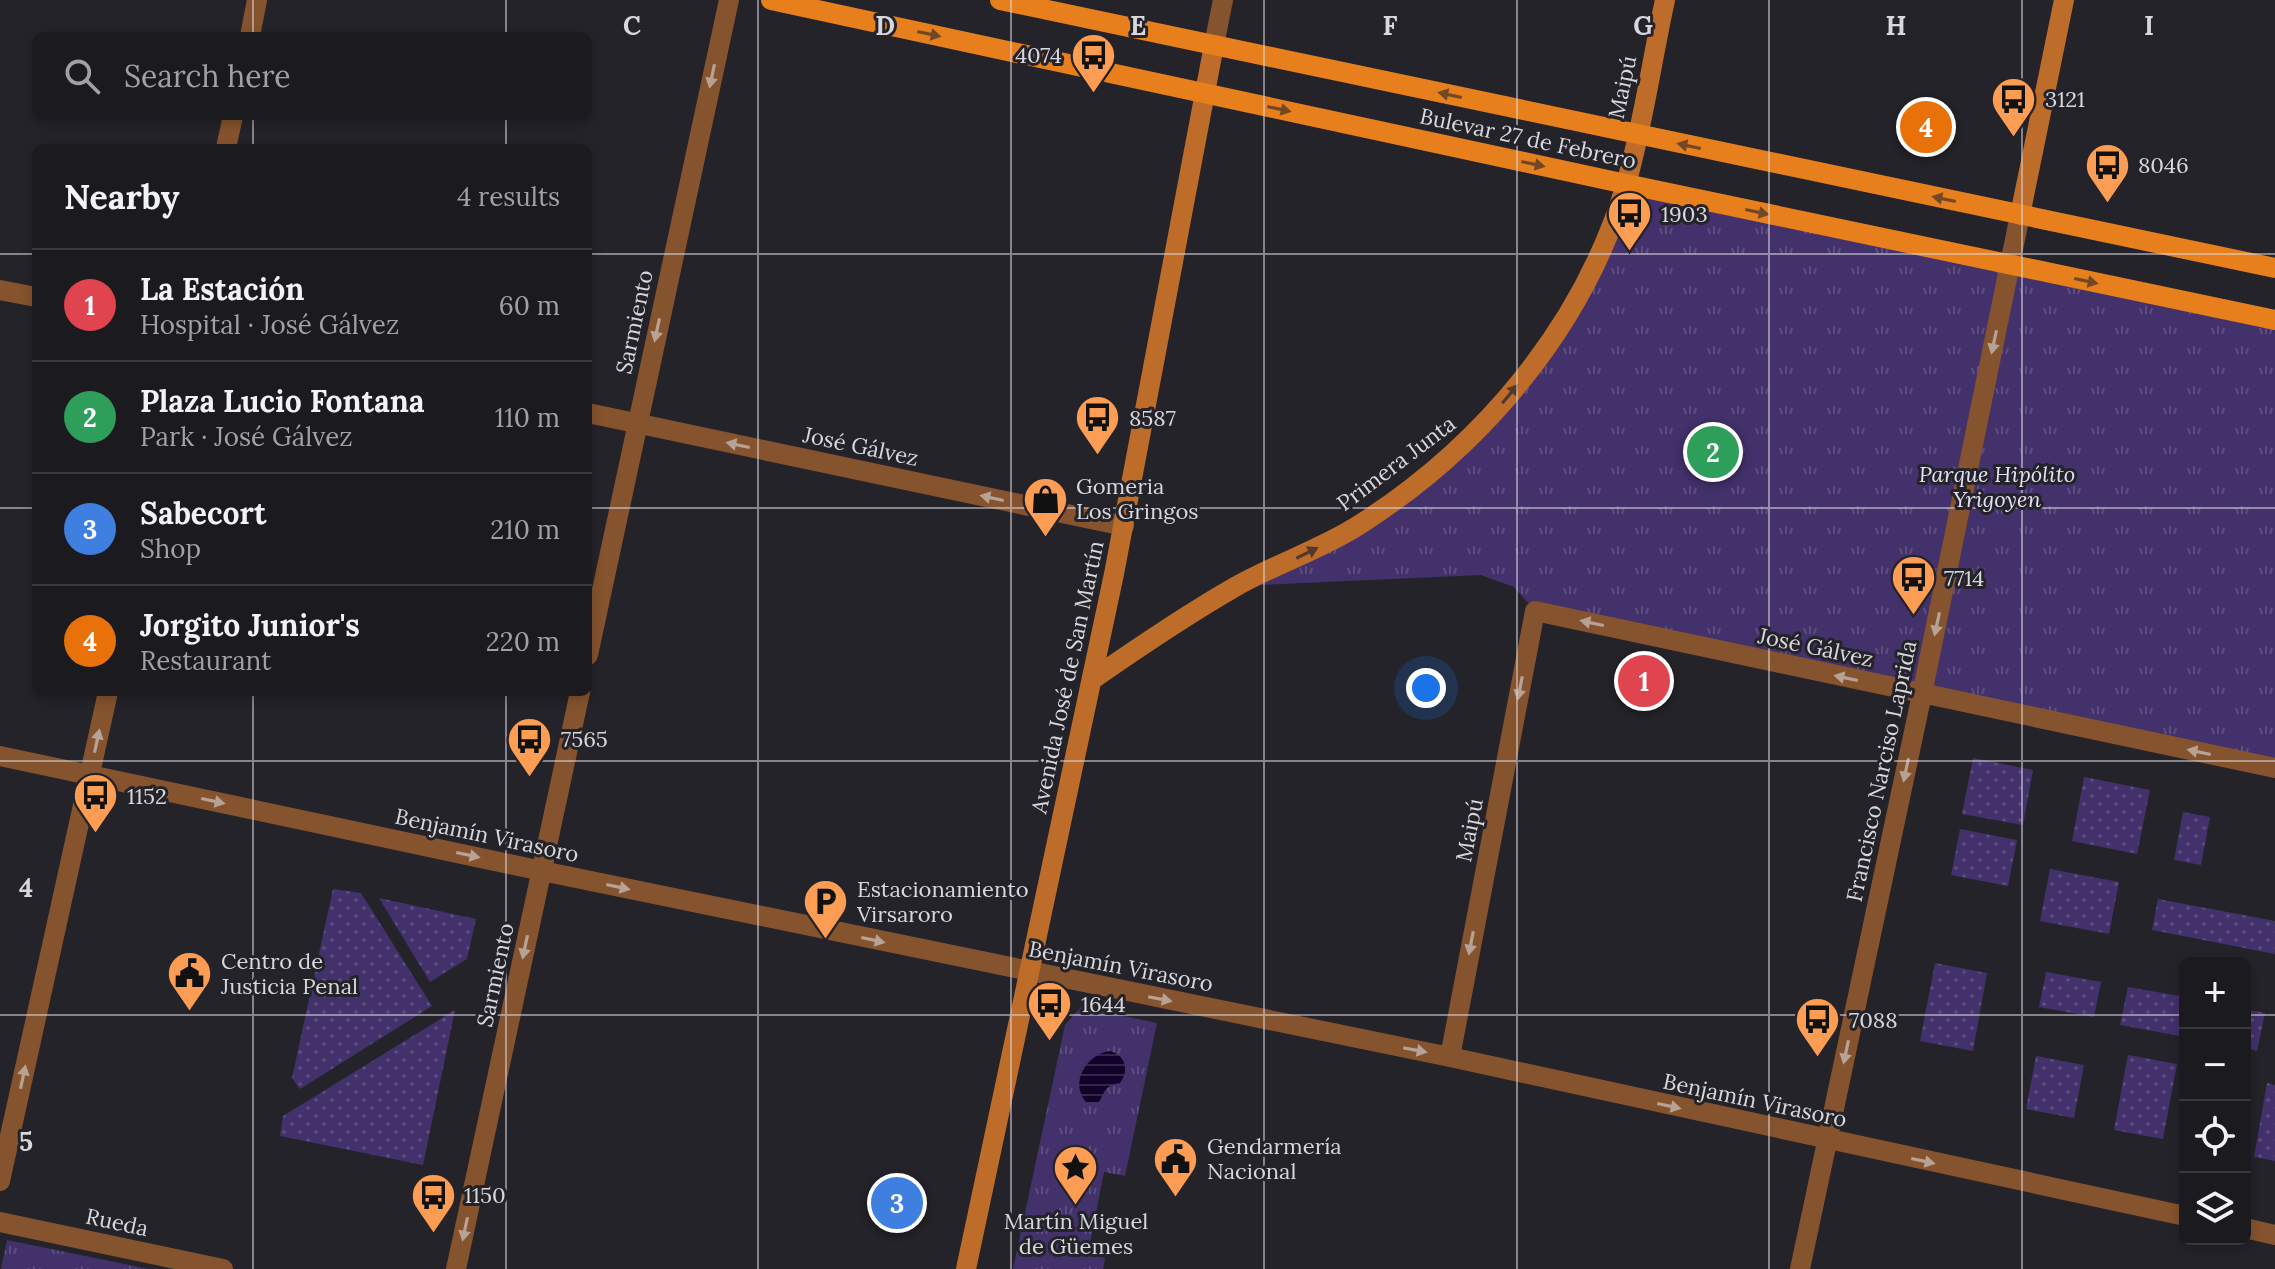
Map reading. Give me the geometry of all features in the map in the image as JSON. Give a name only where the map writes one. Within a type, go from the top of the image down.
[{"type":"main road","name":"Bulevar 27 de Febrero","points":[[771,0],[2275,320]]},
{"type":"main road","name":"Bulevar 27 de Febrero","points":[[1000,0],[2275,268]]},
{"type":"main road","name":"Maipú","points":[[1626,184],[1665,0]]},
{"type":"main road","name":"Francisco Narciso Laprida","points":[[2020,215],[2064,0]]},
{"type":"main road","name":"Avenida José de San Martín","points":[[966,1269],[1124,526],[1214,45]]},
{"type":"main road","name":"Primera Junta","points":[[1093,679],[1237,586],[1360,524],[1424,479],[1484,426],[1545,351],[1596,261],[1626,184]]},
{"type":"street","points":[[251,32],[257,0]]},
{"type":"street","name":"Sarmiento","points":[[592,636],[729,0]]},
{"type":"street","points":[[1214,45],[1223,0]]},
{"type":"street","points":[[227,144],[232,120]]},
{"type":"street","name":"Francisco Narciso Laprida","points":[[1800,1269],[2020,215]]},
{"type":"street","points":[[0,290],[32,296]]},
{"type":"street","name":"José Gálvez","points":[[592,414],[1124,526]]},
{"type":"street","name":"José Gálvez","points":[[1535,611],[2275,768]]},
{"type":"street","name":"Maipú","points":[[1450,1057],[1535,611]]},
{"type":"street","points":[[0,1181],[107,696]]},
{"type":"street","name":"Sarmiento","points":[[456,1269],[579,696]]},
{"type":"street","name":"Benjamín Virasoro","points":[[0,756],[542,871],[1450,1057],[2179,1215]]},
{"type":"street","name":"Rueda","points":[[0,1222],[223,1269]]},
{"type":"street","points":[[2251,1229],[2275,1235]]},
{"type":"green space","name":"Parque Hipólito Yrigoyen","points":[[1626,184],[2275,320],[2275,768],[1535,611],[1514,587],[1481,575],[1237,586],[1424,479],[1545,351]]},
{"type":"green space","points":[[1973,758],[2033,770],[2023,825],[1962,814]]},
{"type":"green space","points":[[2084,777],[2150,790],[2137,854],[2072,841]]},
{"type":"green space","points":[[2183,812],[2210,817],[2201,865],[2174,860]]},
{"type":"green space","points":[[1960,829],[2017,840],[2008,886],[1951,875]]},
{"type":"green space","points":[[2050,869],[2119,882],[2109,934],[2040,921]]},
{"type":"green space","points":[[333,889],[361,893],[432,1006],[300,1089],[292,1078]]},
{"type":"green space","points":[[379,898],[476,919],[467,959],[430,982]]},
{"type":"green space","points":[[2158,899],[2275,921],[2275,954],[2152,930]]},
{"type":"green space","points":[[1935,963],[1987,973],[1973,1051],[1920,1041]]},
{"type":"green space","points":[[2046,972],[2101,982],[2094,1017],[2039,1007]]},
{"type":"green space","points":[[2128,987],[2179,996],[2179,1036],[2120,1025]]},
{"type":"green space","points":[[1081,1007],[1157,1023],[1125,1176],[1104,1172],[1088,1254],[1105,1258],[1103,1269],[1013,1269],[1065,1025]]},
{"type":"green space","points":[[455,1010],[423,1165],[280,1136],[283,1116]]},
{"type":"green space","points":[[2251,1010],[2265,1013],[2257,1051],[2251,1050]]},
{"type":"green space","points":[[2128,1055],[2177,1064],[2163,1139],[2114,1130]]},
{"type":"green space","points":[[2036,1056],[2084,1065],[2074,1118],[2026,1109]]},
{"type":"green space","points":[[2267,1083],[2275,1085],[2275,1161],[2254,1157]]},
{"type":"green space","points":[[7,1240],[149,1269],[1,1269]]},
{"type":"shaded area","points":[[1110,1051],[1122,1059],[1125,1068],[1123,1078],[1120,1083],[1106,1089],[1099,1102],[1086,1102],[1079,1086],[1083,1070],[1094,1057]]},
{"type":"place","name":"4074","points":[[1093,94]]},
{"type":"place","name":"Jorgito Junior's","points":[[1926,127]]},
{"type":"place","name":"3121","points":[[2014,138]]},
{"type":"place","name":"8046","points":[[2107,204]]},
{"type":"place","name":"1903","points":[[1630,253]]},
{"type":"place","name":"Plaza Lucio Fontana","points":[[1713,452]]},
{"type":"place","name":"8587","points":[[1098,457]]},
{"type":"place","name":"Gomeria Los Gringos","points":[[1045,538]]},
{"type":"place","name":"7714","points":[[1913,617]]},
{"type":"place","name":"La Estación","points":[[1644,681]]},
{"type":"place","name":"7565","points":[[530,778]]},
{"type":"place","name":"1152","points":[[96,835]]},
{"type":"place","name":"Estacionamiento Virsaroro","points":[[826,941]]},
{"type":"place","name":"Centro de Justicia Penal","points":[[190,1013]]},
{"type":"place","name":"1644","points":[[1050,1043]]},
{"type":"place","name":"7088","points":[[1818,1059]]},
{"type":"place","name":"Gendarmería Nacional","points":[[1176,1198]]},
{"type":"place","name":"Sabecort","points":[[897,1203]]},
{"type":"place","name":"Martín Miguel de Güemes","points":[[1076,1207]]},
{"type":"place","name":"1150","points":[[433,1234]]}]
